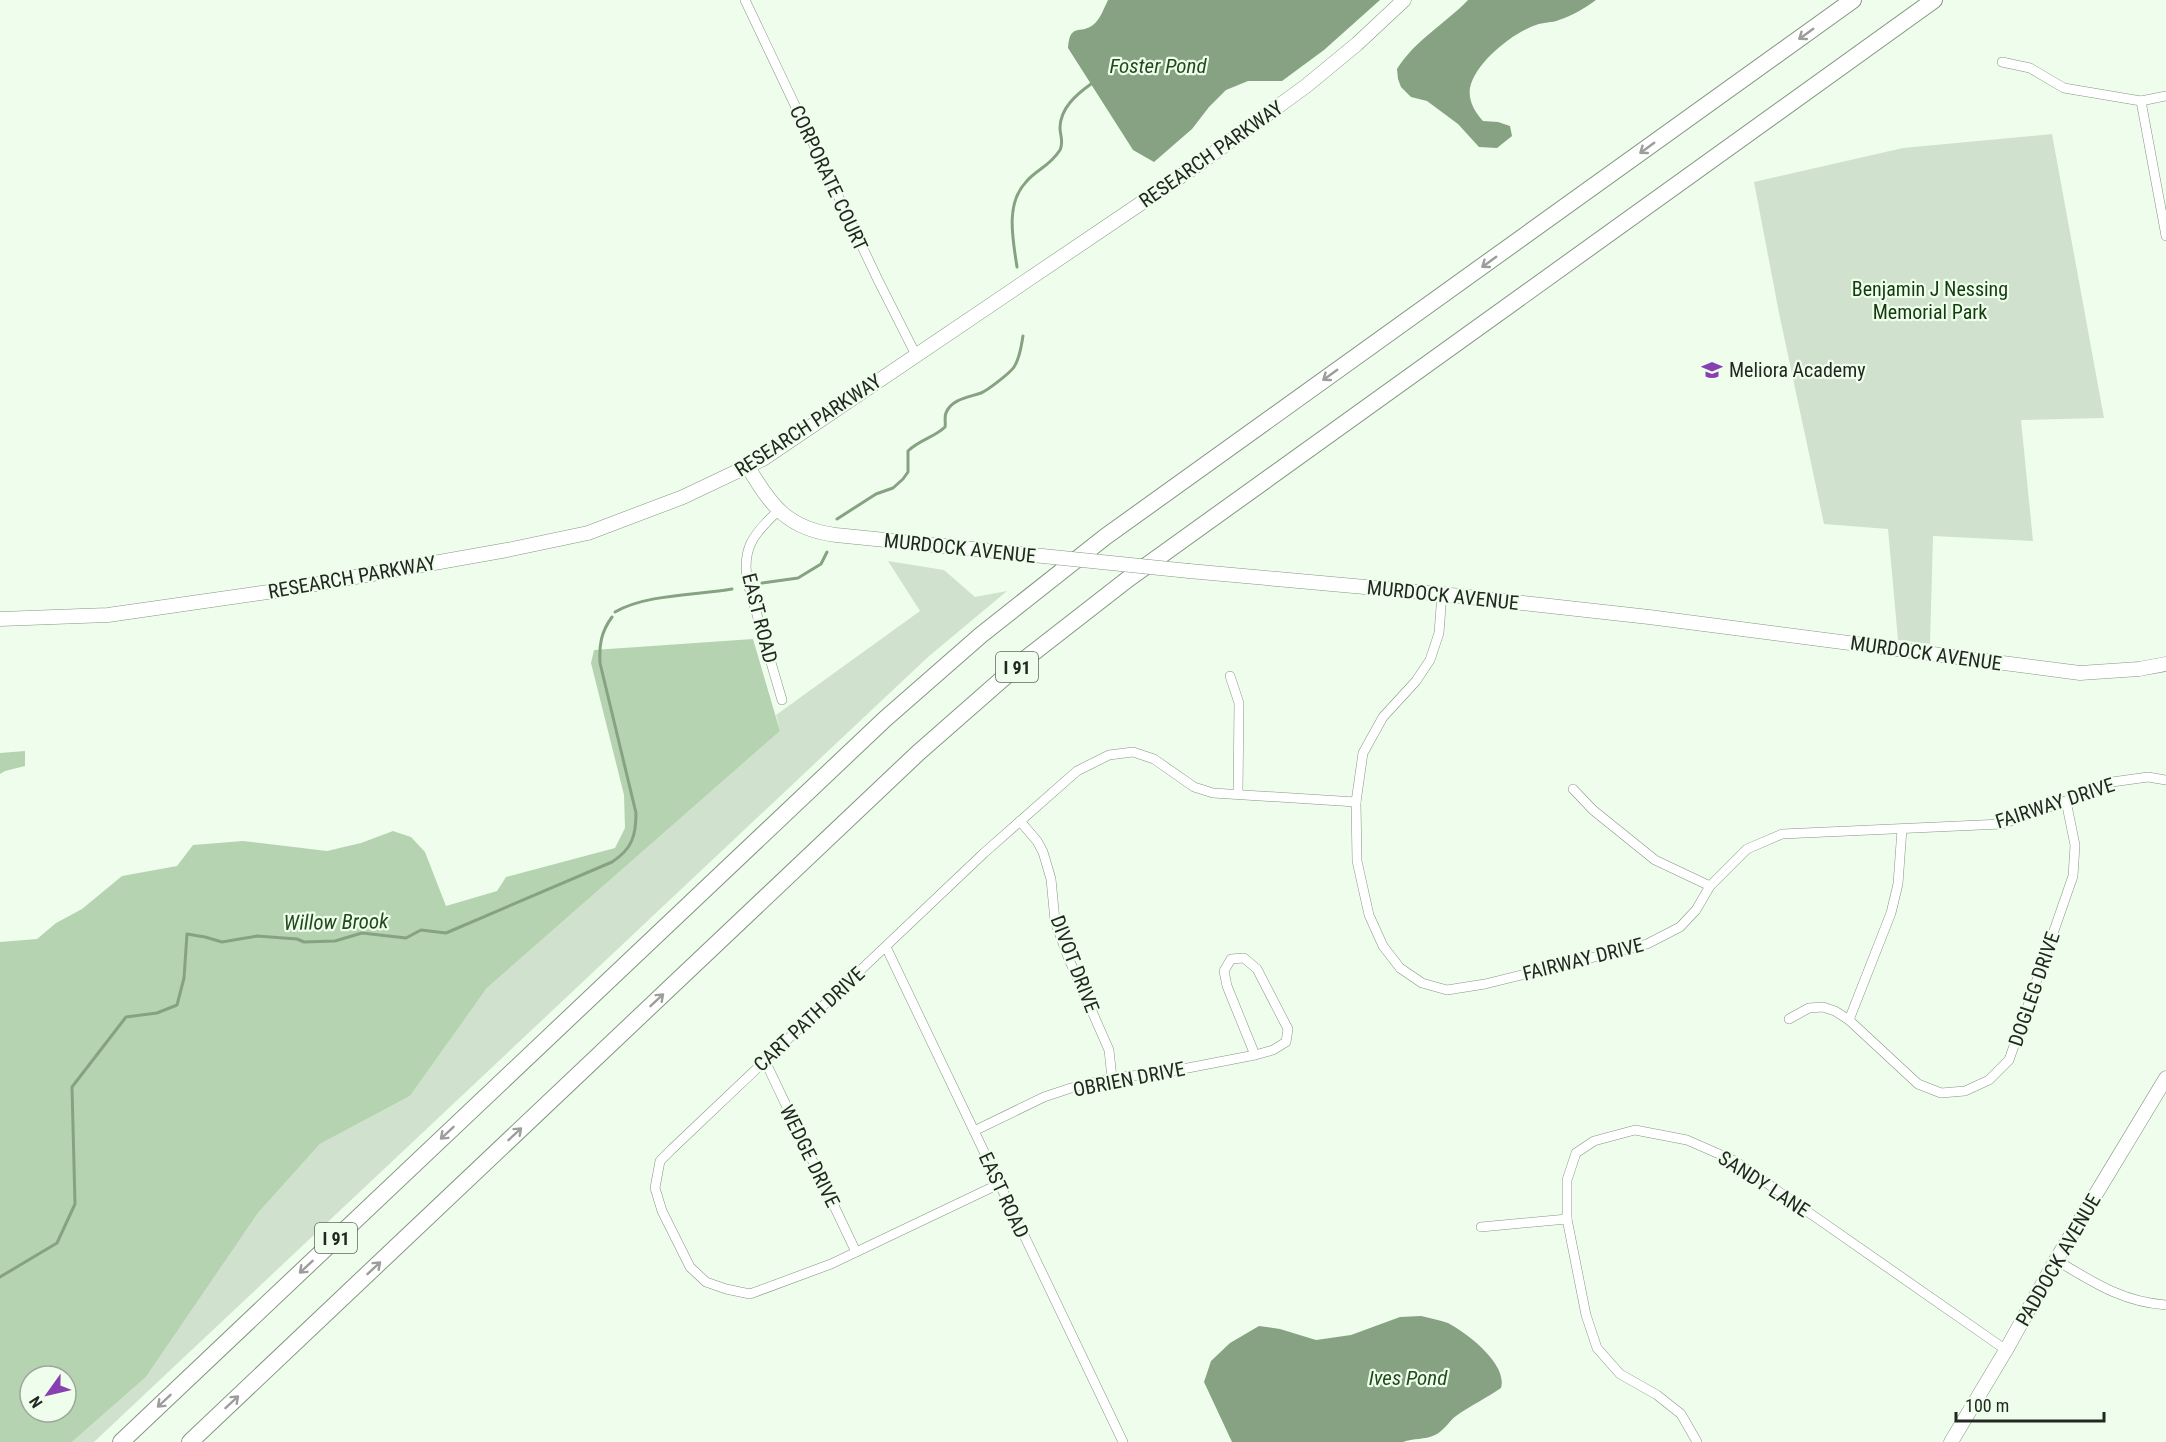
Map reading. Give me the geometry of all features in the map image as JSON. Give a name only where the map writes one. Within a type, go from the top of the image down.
[{"type":"highway","name":"I 91","points":[[120,1442],[885,719],[981,635],[1105,537],[1853,0]]},
{"type":"highway","name":"I 91","points":[[190,1442],[918,753],[1024,660],[1165,552],[1934,0]]},
{"type":"main road","name":"RESEARCH PARKWAY","points":[[0,619],[108,615],[282,590],[507,550],[605,527],[660,507],[763,459],[1258,123],[1357,44],[1404,0]]},
{"type":"main road","name":"MURDOCK AVENUE","points":[[748,467],[778,511],[801,526],[827,534],[1442,594],[1649,617],[2080,673],[2139,669],[2166,664]]},
{"type":"main road","name":"PADDOCK AVENUE","points":[[1951,1442],[2056,1260],[2166,1077]]},
{"type":"street","name":"CORPORATE COURT","points":[[745,0],[916,355]]},
{"type":"street","points":[[2002,62],[2030,68],[2064,88],[2141,101],[2166,96]]},
{"type":"street","points":[[2141,101],[2166,236]]},
{"type":"street","name":"EAST ROAD","points":[[778,511],[753,537],[747,551],[746,566],[748,584],[782,700]]},
{"type":"street","name":"FAIRWAY DRIVE","points":[[1442,594],[1439,633],[1430,660],[1416,681],[1383,717],[1363,753],[1356,802],[1357,861],[1369,915],[1383,946],[1400,969],[1422,983],[1447,990],[1485,984],[1647,944],[1680,927],[1696,910],[1710,886],[1747,849],[1782,834],[2002,824],[2112,782],[2148,777],[2166,780]]},
{"type":"street","points":[[1230,676],[1239,703],[1238,794]]},
{"type":"street","name":"CART PATH DRIVE","points":[[999,1184],[831,1264],[750,1294],[706,1282],[690,1267],[662,1211],[655,1188],[660,1161],[1020,821],[1077,771],[1109,755],[1133,752],[1154,759],[1194,787],[1213,793],[1356,802]]},
{"type":"street","points":[[1573,789],[1593,810],[1655,860],[1710,886]]},
{"type":"street","name":"DOGLEG DRIVE","points":[[1789,1018],[1809,1008],[1823,1007],[1835,1011],[1849,1020],[1918,1084],[1941,1093],[1965,1091],[1989,1080],[2009,1060],[2073,876],[2074,845],[2066,801]]},
{"type":"street","name":"DIVOT DRIVE","points":[[1020,821],[1037,841],[1042,852],[1051,879],[1054,921],[1109,1050],[1112,1078]]},
{"type":"street","points":[[1849,1020],[1891,913],[1898,884],[1902,829]]},
{"type":"street","name":"EAST ROAD","points":[[886,947],[1123,1442]]},
{"type":"street","name":"OBRIEN DRIVE","points":[[974,1131],[1044,1097],[1112,1078],[1167,1072],[1255,1055],[1273,1050],[1286,1042],[1288,1029],[1257,969],[1244,958],[1231,959],[1224,971],[1227,986],[1255,1055]]},
{"type":"street","name":"WEDGE DRIVE","points":[[765,1061],[856,1252]]},
{"type":"street","name":"SANDY LANE","points":[[1697,1442],[1681,1414],[1657,1395],[1620,1374],[1597,1348],[1586,1315],[1567,1218],[1567,1180],[1576,1153],[1594,1141],[1635,1130],[1687,1140],[1735,1161],[2006,1350]]},
{"type":"street","points":[[1481,1227],[1567,1218]]},
{"type":"street","points":[[2056,1260],[2107,1291],[2132,1301],[2166,1305]]},
{"type":"green space","name":"Benjamin J Nessing Memorial Park","points":[[2052,134],[2104,418],[2021,420],[2033,541],[1933,536],[1930,644],[1898,640],[1888,529],[1824,524],[1754,182],[1903,148]]},
{"type":"green space","points":[[888,561],[944,570],[975,597],[1007,591],[928,657],[94,1442],[72,1442],[146,1377],[258,1213],[320,1144],[410,1096],[487,988],[780,731],[776,715],[920,611]]},
{"type":"shaded area","points":[[753,639],[780,731],[487,988],[410,1096],[320,1144],[258,1213],[146,1377],[72,1442],[0,1442],[0,942],[37,939],[56,923],[82,909],[122,876],[177,866],[193,845],[243,841],[327,851],[361,843],[393,831],[411,837],[425,852],[446,906],[497,891],[506,877],[615,848],[625,828],[624,795],[591,663],[594,650]]},
{"type":"shaded area","points":[[25,751],[25,766],[0,774],[0,753]]},
{"type":"water","name":"Foster Pond","points":[[1108,0],[1380,0],[1324,50],[1282,81],[1248,81],[1226,90],[1192,129],[1154,162],[1133,150],[1068,48],[1073,32],[1088,28],[1095,23]]},
{"type":"water","points":[[1468,0],[1596,0],[1569,16],[1526,29],[1496,50],[1479,69],[1470,88],[1471,102],[1475,110],[1483,121],[1510,126],[1512,136],[1497,148],[1479,147],[1458,124],[1427,101],[1411,97],[1401,87],[1398,79],[1397,69],[1412,49]]},
{"type":"water","name":"Ives Pond","points":[[1421,1316],[1448,1323],[1484,1350],[1498,1369],[1502,1379],[1501,1388],[1456,1416],[1444,1429],[1427,1438],[1403,1442],[1232,1442],[1204,1382],[1211,1361],[1230,1343],[1259,1326],[1280,1329],[1316,1340],[1351,1335],[1400,1317]]},
{"type":"waterway","name":"Willow Brook","points":[[1017,267],[1012,223],[1019,191],[1060,150],[1062,141],[1060,128],[1063,114],[1075,97],[1091,84]]},
{"type":"waterway","name":"Willow Brook","points":[[837,519],[876,494],[893,488],[903,479],[908,472],[908,451],[945,427],[945,415],[948,408],[961,399],[981,393],[1012,370],[1019,356],[1023,336]]},
{"type":"waterway","name":"Willow Brook","points":[[762,583],[798,578],[821,564],[827,552]]},
{"type":"waterway","name":"Willow Brook","points":[[615,612],[657,598],[732,589]]},
{"type":"waterway","name":"Willow Brook","points":[[0,1277],[57,1243],[75,1204],[72,1087],[126,1017],[157,1013],[177,1005],[184,978],[187,934],[222,942],[257,936],[297,939],[304,942],[335,941],[362,933],[406,938],[421,930],[446,933],[612,862],[624,852],[634,835],[636,813],[600,663],[602,639],[605,628],[612,617]]},
{"type":"place","name":"Meliora Academy","points":[[1712,370]]}]
